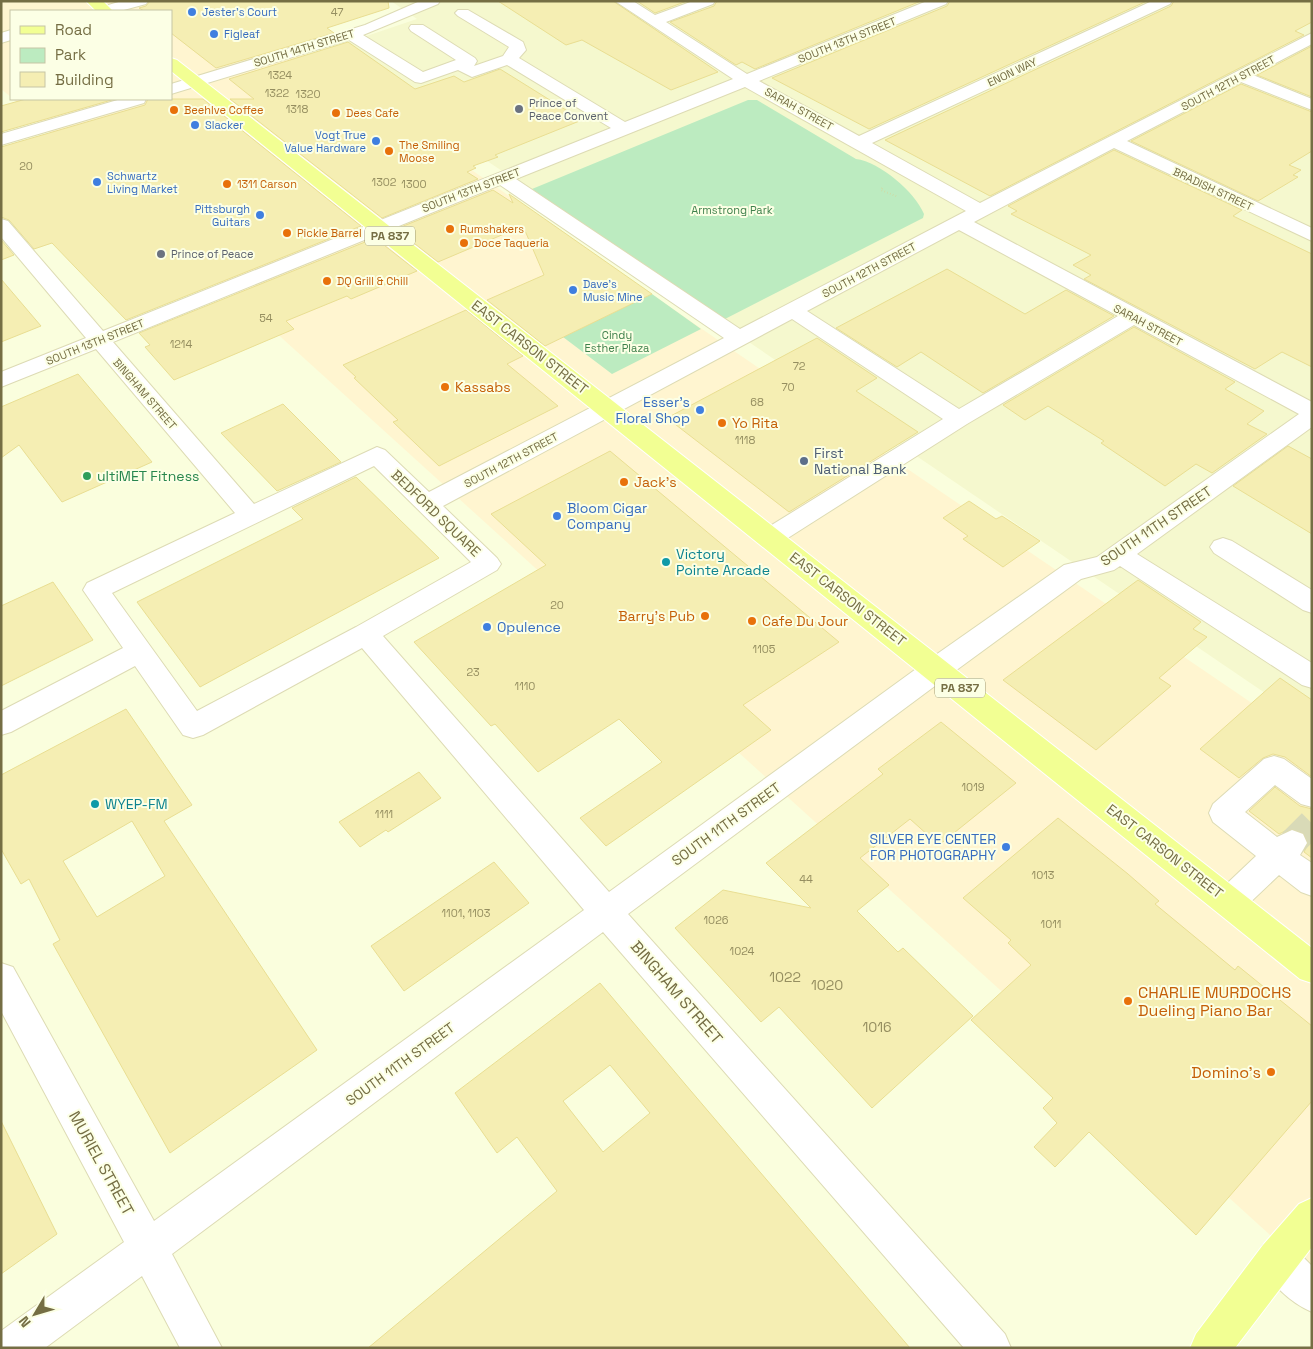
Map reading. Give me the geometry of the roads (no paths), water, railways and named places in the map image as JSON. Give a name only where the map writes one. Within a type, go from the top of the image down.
[{"type":"main road","points":[[93,1],[103,10]]},
{"type":"main road","name":"EAST CARSON STREET","points":[[172,64],[1312,968]]},
{"type":"main road","points":[[1210,1348],[1277,1259],[1312,1217]]},
{"type":"street","points":[[108,10],[141,1]]},
{"type":"street","name":"SOUTH 14TH STREET","points":[[172,89],[371,28],[434,1]]},
{"type":"street","name":"SARAH STREET","points":[[622,1],[747,81],[860,142],[980,211]]},
{"type":"street","points":[[654,21],[708,1]]},
{"type":"street","name":"SOUTH 13TH STREET","points":[[1,380],[378,226],[747,81],[941,1]]},
{"type":"street","name":"ENON WAY","points":[[860,142],[1165,1]]},
{"type":"street","points":[[460,64],[472,72],[509,60],[518,50],[517,46],[463,13]]},
{"type":"street","points":[[350,34],[421,78],[469,61],[417,28]]},
{"type":"street","name":"SOUTH 12TH STREET","points":[[427,504],[959,222],[1312,38]]},
{"type":"street","points":[[509,60],[624,130]]},
{"type":"street","points":[[1241,76],[1312,105]]},
{"type":"street","points":[[1,140],[135,100]]},
{"type":"street","name":"BRADISH STREET","points":[[1115,142],[1312,236]]},
{"type":"street","points":[[502,178],[740,339]]},
{"type":"street","name":"SARAH STREET","points":[[959,222],[1312,412]]},
{"type":"street","name":"BINGHAM STREET","points":[[1,226],[251,516]]},
{"type":"street","points":[[793,311],[959,419]]},
{"type":"street","points":[[771,537],[959,419],[1133,316]]},
{"type":"street","name":"SOUTH 11TH STREET","points":[[12,1348],[937,670],[1074,572],[1105,564],[1120,554],[1312,416]]},
{"type":"street","name":"BEDFORD SQUARE","points":[[377,455],[427,504],[488,564],[366,634],[193,727],[96,590],[377,455]]},
{"type":"street","points":[[1223,548],[1312,603]]},
{"type":"street","points":[[1120,554],[1312,677]]},
{"type":"street","name":"BINGHAM STREET","points":[[366,634],[606,912],[991,1348]]},
{"type":"street","points":[[1,724],[139,652]]},
{"type":"street","points":[[1312,795],[1274,768],[1224,813],[1285,849],[1312,882]]},
{"type":"street","points":[[1229,902],[1285,849]]},
{"type":"street","name":"MURIEL STREET","points":[[1,978],[202,1348]]},
{"type":"street","points":[[1277,1259],[1312,1293]]},
{"type":"tunnel","points":[[1292,843],[1312,823]]},
{"type":"place","name":"Jester's Court","points":[[192,12]]},
{"type":"place","name":"Figleaf","points":[[214,34]]},
{"type":"place","name":"Prince of Peace Convent","points":[[519,109]]},
{"type":"place","name":"BeehIve Coffee","points":[[174,110]]},
{"type":"place","name":"Dees Cafe","points":[[336,113]]},
{"type":"place","name":"Slacker","points":[[195,125]]},
{"type":"place","name":"Vogt True Value Hardware","points":[[376,141]]},
{"type":"place","name":"The Smiling Moose","points":[[389,151]]},
{"type":"place","name":"Schwartz Living Market","points":[[97,182]]},
{"type":"place","name":"1311 Carson","points":[[227,184]]},
{"type":"place","name":"Pittsburgh Guitars","points":[[260,215]]},
{"type":"place","name":"Rumshakers","points":[[450,229]]},
{"type":"place","name":"Pickle Barrel","points":[[287,233]]},
{"type":"place","name":"Doce Taqueria","points":[[464,243]]},
{"type":"place","name":"Prince of Peace","points":[[161,254]]},
{"type":"place","name":"DQ Grill & Chill","points":[[327,281]]},
{"type":"place","name":"Dave's Music Mine","points":[[573,290]]},
{"type":"place","name":"Kassabs","points":[[445,387]]},
{"type":"place","name":"Esser's Floral Shop","points":[[700,410]]},
{"type":"place","name":"Yo Rita","points":[[722,423]]},
{"type":"place","name":"First National Bank","points":[[804,461]]},
{"type":"place","name":"ultiMET Fitness","points":[[87,476]]},
{"type":"place","name":"Jack's","points":[[624,482]]},
{"type":"place","name":"Bloom Cigar Company","points":[[557,516]]},
{"type":"place","name":"Victory Pointe Arcade","points":[[666,562]]},
{"type":"place","name":"Barry's Pub","points":[[705,616]]},
{"type":"place","name":"Cafe Du Jour","points":[[752,621]]},
{"type":"place","name":"Opulence","points":[[487,627]]},
{"type":"place","name":"WYEP-FM","points":[[95,804]]},
{"type":"place","name":"SILVER EYE CENTER FOR PHOTOGRAPHY","points":[[1006,847]]},
{"type":"place","name":"CHARLIE MURDOCHS Dueling Piano Bar","points":[[1128,1001]]},
{"type":"place","name":"Domino's","points":[[1271,1072]]},
{"type":"park label","name":"Armstrong Park","points":[[732,210]]},
{"type":"park label","name":"Cindy Esther Plaza","points":[[617,341]]}]
